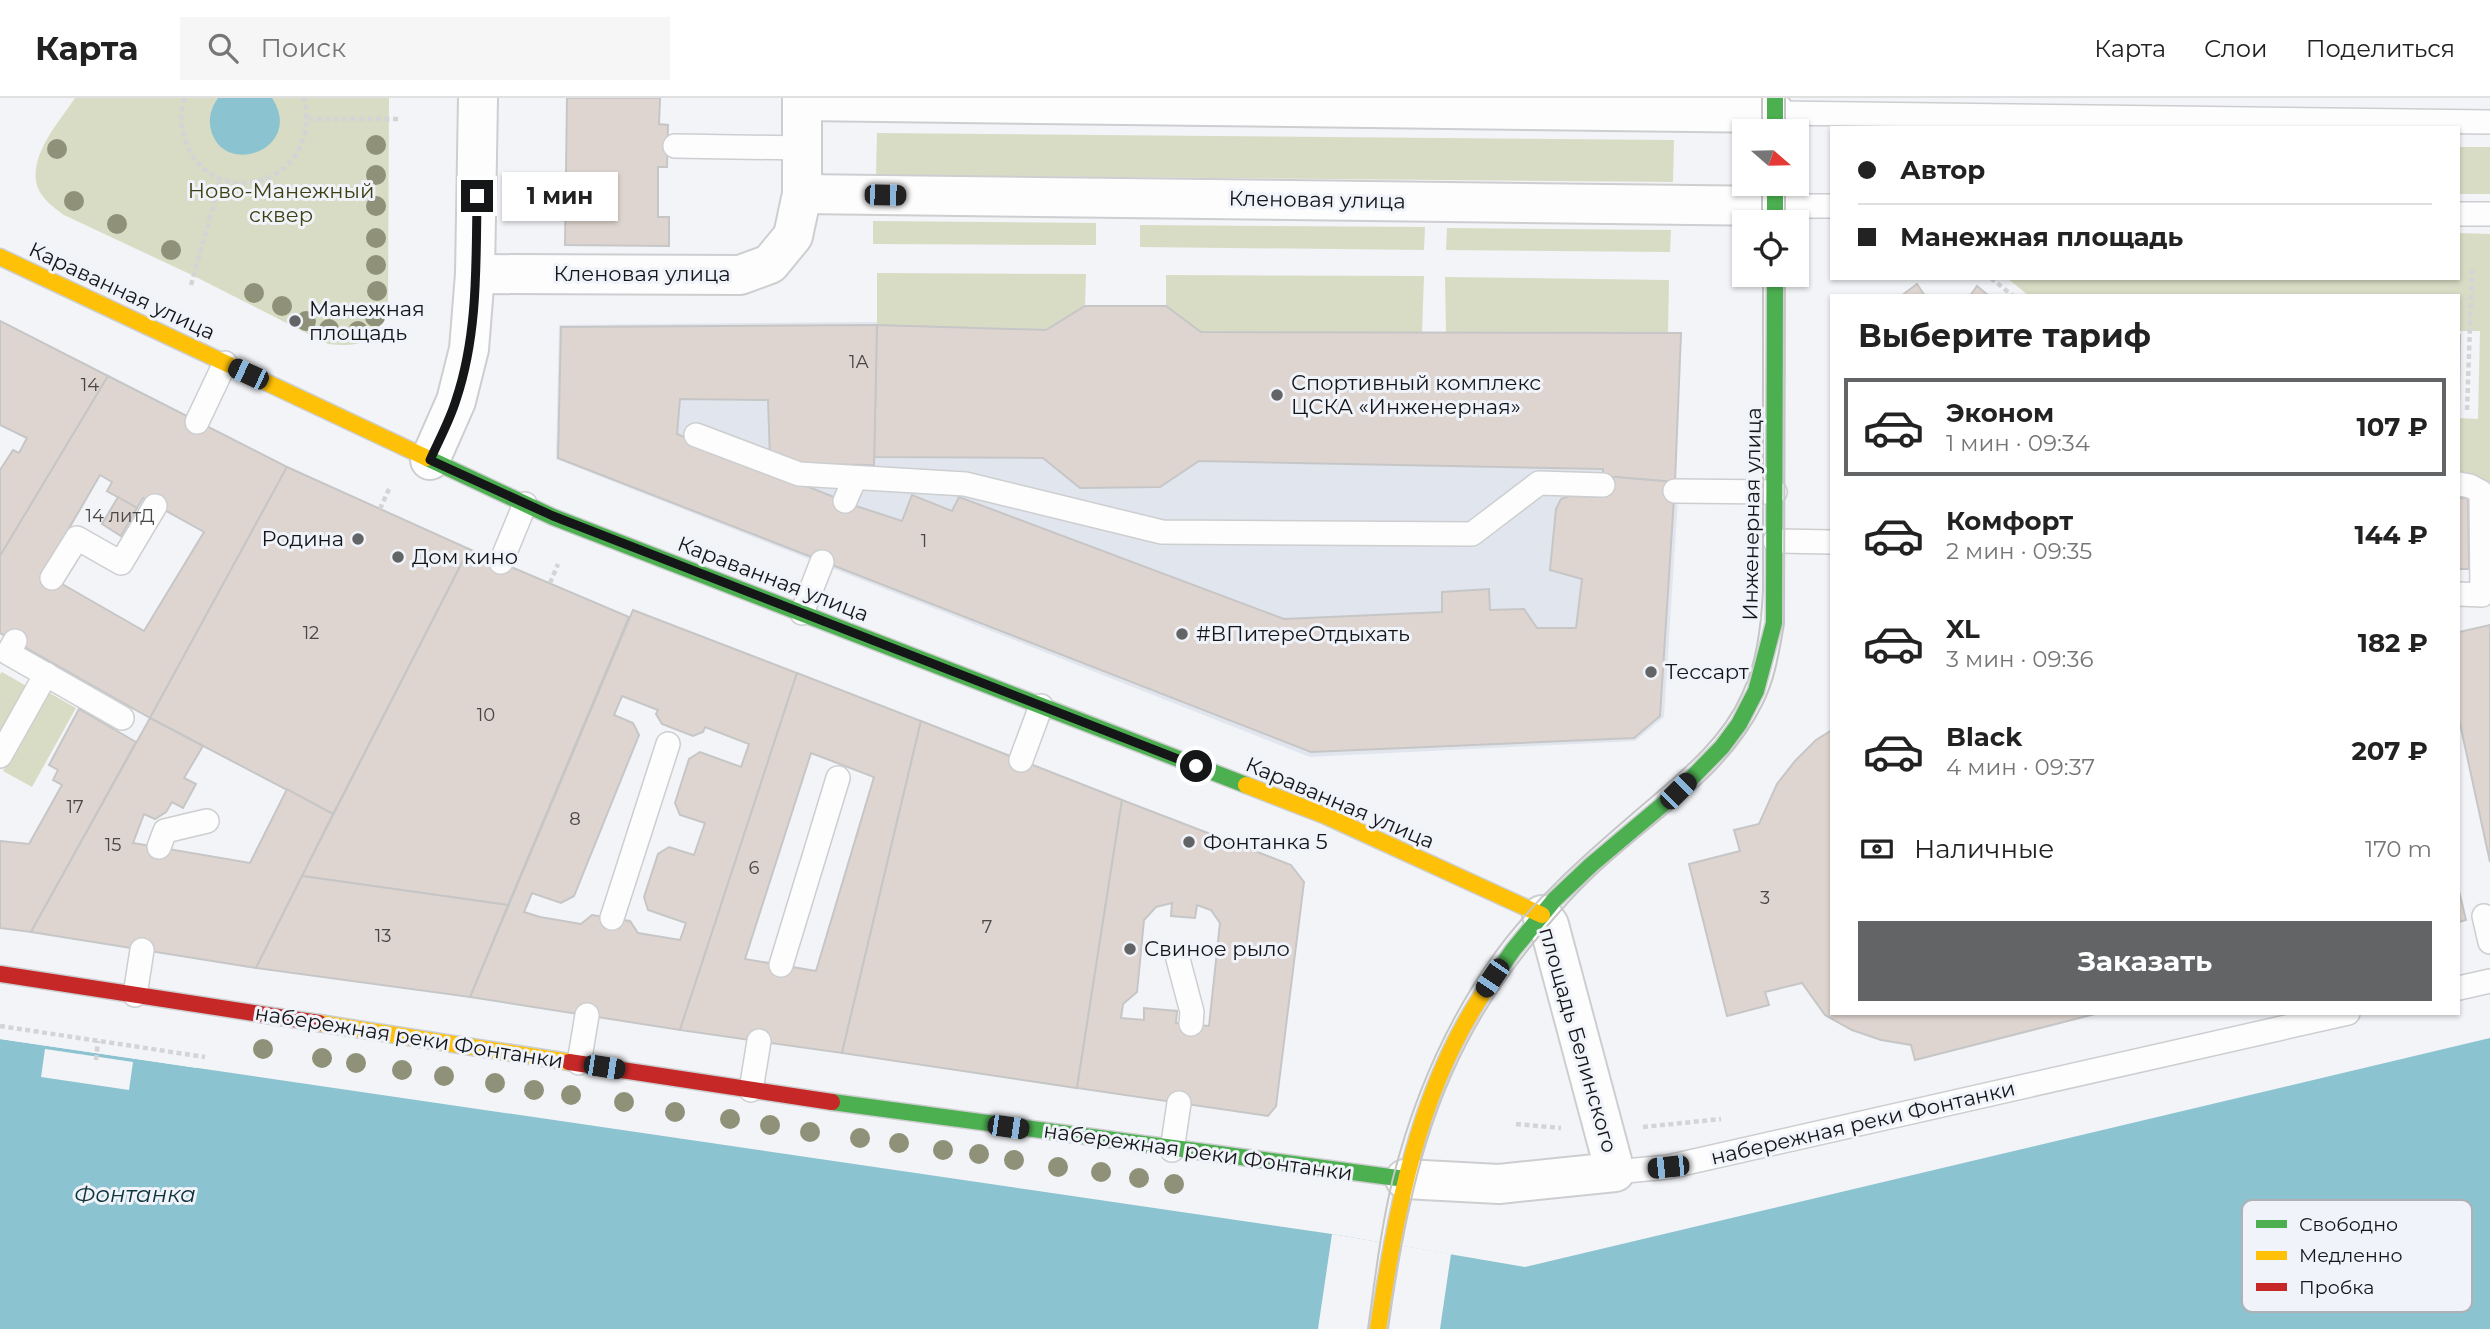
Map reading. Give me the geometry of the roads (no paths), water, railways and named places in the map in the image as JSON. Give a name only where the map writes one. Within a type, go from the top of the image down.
[{"type":"street","points":[[430,460],[456,401],[469,349],[475,274],[478,98]]},
{"type":"street","name":"Кленовая улица","points":[[475,274],[740,275],[770,264],[793,236],[802,194],[803,100],[1775,114]]},
{"type":"street","name":"Кленовая улица","points":[[802,194],[1775,204]]},
{"type":"street","name":"Караванная улица","points":[[0,257],[525,504],[1326,816],[1542,915]]},
{"type":"street","name":"Инженерная улица","points":[[1542,915],[1588,867],[1678,791],[1733,733],[1752,700],[1765,666],[1774,623],[1775,287]]},
{"type":"street","name":"площадь Белинского","points":[[1378,1329],[1390,1244],[1405,1180],[1439,1074],[1459,1032],[1503,962],[1542,915],[1549,925],[1615,1172]]},
{"type":"street","name":"набережная реки Фонтанки","points":[[0,974],[751,1090],[1405,1180],[1499,1184],[1615,1172]]},
{"type":"lane","name":"Кленовая улица","points":[[1775,114],[2490,122]]},
{"type":"lane","points":[[676,146],[802,148]]},
{"type":"lane","name":"Кленовая улица","points":[[1775,204],[1830,206]]},
{"type":"lane","points":[[2460,214],[2490,214]]},
{"type":"lane","points":[[197,422],[225,363]]},
{"type":"lane","points":[[696,435],[799,474],[965,484],[1162,532],[1472,534],[1539,483],[1603,485]]},
{"type":"lane","points":[[845,502],[855,478]]},
{"type":"lane","points":[[2460,484],[2480,492],[2482,595],[2460,594]]},
{"type":"lane","points":[[1675,491],[1774,492]]},
{"type":"lane","points":[[500,562],[525,504]]},
{"type":"lane","points":[[52,578],[77,538],[121,563],[155,506]]},
{"type":"lane","points":[[1775,541],[1830,542]]},
{"type":"lane","points":[[802,613],[822,562]]},
{"type":"lane","points":[[15,641],[8,653],[122,718]]},
{"type":"lane","points":[[0,756],[46,674]]},
{"type":"lane","points":[[1021,760],[1041,706]]},
{"type":"lane","points":[[611,918],[668,744]]},
{"type":"lane","points":[[781,965],[838,778]]},
{"type":"lane","points":[[159,847],[165,831],[207,821]]},
{"type":"lane","points":[[2484,916],[2490,942]]},
{"type":"lane","points":[[135,995],[142,950]]},
{"type":"lane","points":[[1178,959],[1192,1012],[1191,1024]]},
{"type":"lane","points":[[2460,988],[2490,981]]},
{"type":"lane","points":[[579,1063],[587,1015]]},
{"type":"lane","name":"набережная реки Фонтанки","points":[[1615,1172],[1668,1167],[2274,1021],[2330,1015]]},
{"type":"lane","points":[[751,1090],[759,1041]]},
{"type":"lane","points":[[1172,1150],[1179,1103]]},
{"type":"water","points":[[218,98],[272,98],[279,116],[278,131],[271,143],[259,151],[245,155],[231,153],[219,145],[211,130],[210,121]]},
{"type":"water","name":"Фонтанка","points":[[2490,1038],[2490,1329],[0,1329],[0,1039],[1332,1234],[1525,1267]]},
{"type":"tram line","points":[[1762,98],[1762,119]]},
{"type":"tram line","points":[[1785,98],[1785,119]]},
{"type":"tram line","points":[[1762,196],[1762,210]]},
{"type":"tram line","points":[[1785,196],[1785,210]]},
{"type":"tram line","points":[[1368,1329],[1385,1215],[1401,1149],[1432,1063],[1475,982],[1507,937],[1540,899],[1708,745],[1733,712],[1747,682],[1757,644],[1763,591],[1763,287]]},
{"type":"tram line","points":[[1388,1329],[1404,1233],[1427,1140],[1462,1052],[1485,1010],[1513,969],[1574,896],[1618,854],[1709,776],[1729,754],[1747,731],[1770,686],[1784,624],[1785,287]]},
{"type":"place","name":"Манежная площадь","points":[[295,321]]},
{"type":"place","name":"Спортивный комплекс ЦСКА «Инженерная»","points":[[1277,395]]},
{"type":"place","name":"Родина","points":[[358,539]]},
{"type":"place","name":"Дом кино","points":[[398,557]]},
{"type":"place","name":"#ВПитереОтдыхать","points":[[1182,634]]},
{"type":"place","name":"Тессарт","points":[[1651,672]]},
{"type":"place","name":"Фонтанка 5","points":[[1189,842]]},
{"type":"place","name":"Свиное рыло","points":[[1130,949]]},
{"type":"park label","name":"Ново-Манежный сквер","points":[[281,203]]}]
